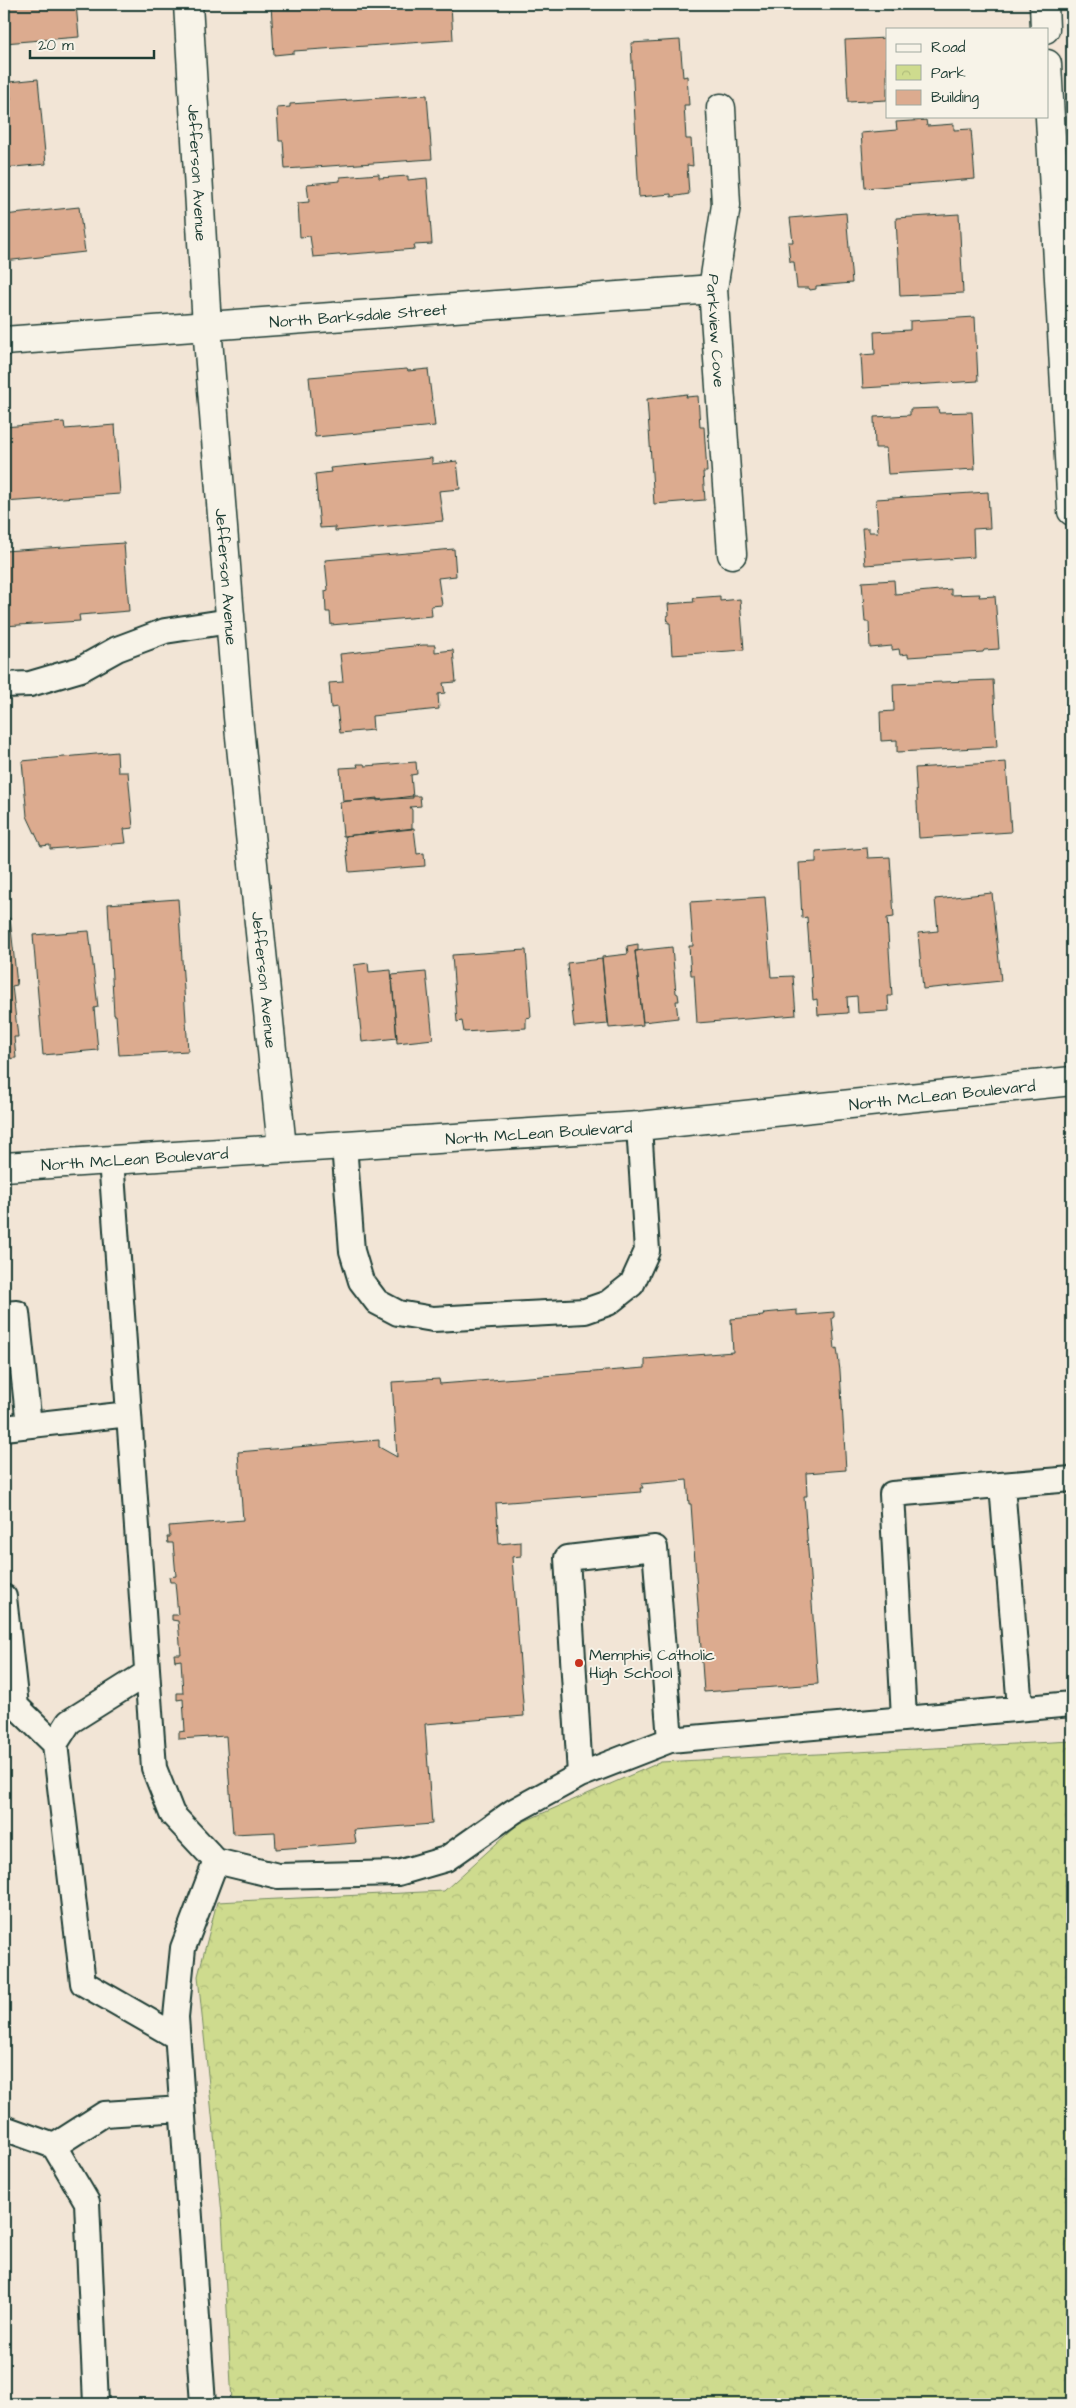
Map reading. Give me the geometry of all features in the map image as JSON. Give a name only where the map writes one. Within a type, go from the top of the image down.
[{"type":"street","name":"Jefferson Avenue","points":[[188,4],[208,326],[230,621],[282,1148]]},
{"type":"street","points":[[1044,4],[1045,28]]},
{"type":"street","points":[[1048,75],[1066,267],[1072,511]]},
{"type":"street","name":"Parkview Cove","points":[[722,108],[726,205],[713,288],[732,554]]},
{"type":"street","name":"North Barksdale Street","points":[[4,341],[713,288]]},
{"type":"street","name":"North McLean Boulevard","points":[[4,1167],[640,1126],[1072,1080]]},
{"type":"lane","points":[[4,685],[30,684],[81,669],[117,649],[165,631],[230,621]]},
{"type":"lane","points":[[344,1144],[352,1251],[360,1281],[377,1302],[398,1313],[433,1319],[585,1312],[608,1302],[632,1284],[647,1251],[640,1126]]},
{"type":"lane","points":[[111,1159],[154,1768],[172,1814],[216,1861],[278,1876],[398,1873],[446,1859],[514,1811],[580,1775],[670,1740],[1072,1704]]},
{"type":"lane","points":[[4,1314],[17,1313],[29,1425]]},
{"type":"lane","points":[[4,1428],[129,1414]]},
{"type":"lane","points":[[904,1718],[892,1494],[1072,1480]]},
{"type":"lane","points":[[1002,1485],[1020,1708]]},
{"type":"lane","points":[[580,1775],[568,1558],[655,1548],[670,1740]]},
{"type":"lane","points":[[4,1597],[16,1706],[55,1744],[83,1983],[177,2037]]},
{"type":"lane","points":[[55,1744],[69,1722],[147,1673]]},
{"type":"lane","points":[[203,2404],[176,2017],[183,1948],[216,1861]]},
{"type":"lane","points":[[54,2146],[104,2114],[182,2109]]},
{"type":"lane","points":[[4,2128],[54,2146],[87,2202],[96,2404]]},
{"type":"green space","points":[[1072,1741],[1072,2404],[232,2404],[222,2214],[198,1976],[217,1902],[444,1891],[518,1824],[661,1762]]},
{"type":"building","points":[[4,4],[76,4],[79,37],[4,43]]},
{"type":"building","points":[[271,4],[451,4],[453,40],[294,51],[294,53],[274,55]]},
{"type":"building","points":[[838,4],[931,4],[931,8],[891,10],[890,6],[839,9]]},
{"type":"building","points":[[886,38],[886,100],[848,102],[845,40]]},
{"type":"building","points":[[680,40],[683,77],[687,76],[689,105],[684,105],[686,139],[691,139],[693,166],[687,165],[689,194],[671,197],[671,194],[639,197],[631,43]]},
{"type":"building","points":[[38,79],[46,164],[4,168],[4,101],[11,100],[9,82]]},
{"type":"building","points":[[427,95],[432,159],[285,169],[283,141],[279,141],[277,108],[290,107],[290,104]]},
{"type":"building","points":[[926,120],[927,126],[954,124],[954,130],[971,129],[975,179],[865,188],[861,133],[897,130],[896,122]]},
{"type":"building","points":[[379,174],[379,178],[408,176],[408,180],[427,178],[432,244],[414,245],[415,249],[313,257],[310,236],[300,237],[298,203],[309,202],[307,184],[340,181],[340,177]]},
{"type":"building","points":[[79,207],[85,252],[4,261],[4,215]]},
{"type":"building","points":[[846,213],[852,283],[816,286],[816,289],[810,290],[809,288],[797,288],[794,262],[790,262],[788,242],[793,242],[790,218]]},
{"type":"building","points":[[959,214],[963,293],[900,296],[896,218]]},
{"type":"building","points":[[975,317],[978,381],[863,388],[861,355],[875,354],[874,332],[910,330],[910,321]]},
{"type":"building","points":[[407,369],[408,371],[428,369],[435,426],[315,437],[309,377]]},
{"type":"building","points":[[687,394],[686,397],[698,396],[700,427],[704,427],[707,472],[703,472],[705,500],[654,504],[647,399]]},
{"type":"building","points":[[938,408],[939,413],[972,412],[975,469],[888,474],[886,448],[875,448],[874,417],[910,415],[910,409]]},
{"type":"building","points":[[64,422],[65,429],[115,425],[120,494],[4,502],[4,427]]},
{"type":"building","points":[[432,458],[432,464],[457,461],[460,489],[439,491],[443,521],[335,531],[335,527],[320,528],[315,474],[331,472],[330,468]]},
{"type":"building","points":[[988,492],[990,528],[973,529],[974,557],[865,565],[862,528],[869,528],[869,532],[878,532],[876,499]]},
{"type":"building","points":[[124,543],[129,611],[79,615],[80,621],[4,626],[4,551]]},
{"type":"building","points":[[454,549],[456,576],[438,578],[442,605],[431,606],[432,616],[331,625],[330,612],[326,612],[325,591],[328,590],[325,560]]},
{"type":"building","points":[[894,580],[895,594],[951,589],[951,595],[980,594],[979,597],[995,596],[999,649],[984,650],[983,652],[908,657],[908,654],[900,655],[899,649],[892,650],[892,646],[870,648],[869,622],[865,622],[862,582]]},
{"type":"building","points":[[720,596],[720,601],[740,599],[744,650],[672,655],[670,623],[668,623],[667,616],[669,615],[668,604],[694,602],[693,598]]},
{"type":"building","points":[[435,645],[435,652],[453,650],[456,682],[443,683],[445,693],[438,694],[439,709],[372,716],[373,730],[340,733],[337,707],[331,708],[329,683],[343,682],[340,654]]},
{"type":"building","points":[[993,680],[997,747],[897,752],[897,740],[881,741],[880,712],[894,711],[893,684]]},
{"type":"building","points":[[117,752],[118,772],[128,772],[133,828],[124,829],[126,843],[50,849],[50,845],[41,846],[27,816],[22,761]]},
{"type":"building","points":[[416,762],[417,774],[411,775],[413,798],[343,801],[340,768],[358,767],[357,764],[364,764],[365,766]]},
{"type":"building","points":[[1006,762],[1011,832],[919,838],[915,768]]},
{"type":"building","points":[[420,796],[421,806],[410,807],[412,810],[412,829],[343,836],[340,802],[377,798],[377,801]]},
{"type":"building","points":[[414,828],[417,854],[424,853],[425,866],[349,872],[345,836]]},
{"type":"building","points":[[867,848],[868,858],[890,857],[894,917],[887,918],[892,996],[888,996],[889,1011],[858,1013],[857,996],[847,997],[848,1013],[818,1015],[817,999],[813,1000],[807,917],[802,918],[799,863],[816,862],[816,852]]},
{"type":"building","points":[[992,893],[1001,981],[923,989],[918,933],[938,931],[935,899]]},
{"type":"building","points":[[765,897],[771,977],[793,976],[796,1015],[697,1023],[694,975],[691,975],[689,946],[693,946],[690,902]]},
{"type":"building","points":[[178,899],[188,1051],[119,1055],[116,1015],[114,1015],[108,904]]},
{"type":"building","points":[[10,918],[17,985],[12,986],[18,1037],[14,1037],[16,1058],[4,1059],[4,919]]},
{"type":"building","points":[[89,931],[98,1007],[94,1008],[98,1050],[43,1055],[33,935]]},
{"type":"building","points":[[638,944],[638,951],[635,951],[643,1025],[609,1028],[602,957],[628,954],[627,946]]},
{"type":"building","points":[[672,947],[676,993],[678,994],[679,1001],[676,1001],[678,1018],[643,1022],[635,951]]},
{"type":"building","points":[[526,950],[531,1017],[526,1018],[526,1028],[464,1032],[462,1021],[457,1022],[452,955]]},
{"type":"building","points":[[602,959],[608,1024],[574,1027],[567,963]]},
{"type":"building","points":[[368,963],[369,972],[391,970],[397,1038],[362,1042],[354,965]]},
{"type":"building","points":[[426,972],[433,1039],[397,1043],[392,975]]},
{"type":"building","points":[[797,1310],[797,1315],[834,1312],[834,1317],[832,1318],[835,1349],[837,1348],[840,1371],[846,1470],[806,1473],[807,1496],[804,1496],[818,1684],[704,1692],[691,1504],[689,1504],[687,1480],[641,1484],[643,1488],[640,1488],[641,1492],[496,1503],[499,1544],[521,1542],[521,1556],[512,1557],[524,1716],[425,1724],[432,1824],[354,1830],[356,1843],[276,1849],[275,1832],[233,1834],[226,1736],[179,1739],[179,1732],[185,1731],[183,1699],[177,1700],[177,1693],[183,1693],[181,1660],[175,1661],[174,1654],[181,1654],[178,1621],[172,1620],[172,1615],[178,1615],[175,1582],[170,1582],[169,1577],[176,1576],[173,1543],[168,1543],[167,1537],[170,1537],[169,1526],[243,1520],[238,1452],[379,1440],[379,1447],[397,1457],[392,1382],[439,1379],[440,1384],[645,1368],[645,1359],[733,1352],[731,1319]]},
{"type":"place","name":"Memphis Catholic High School","points":[[579,1663]]}]
